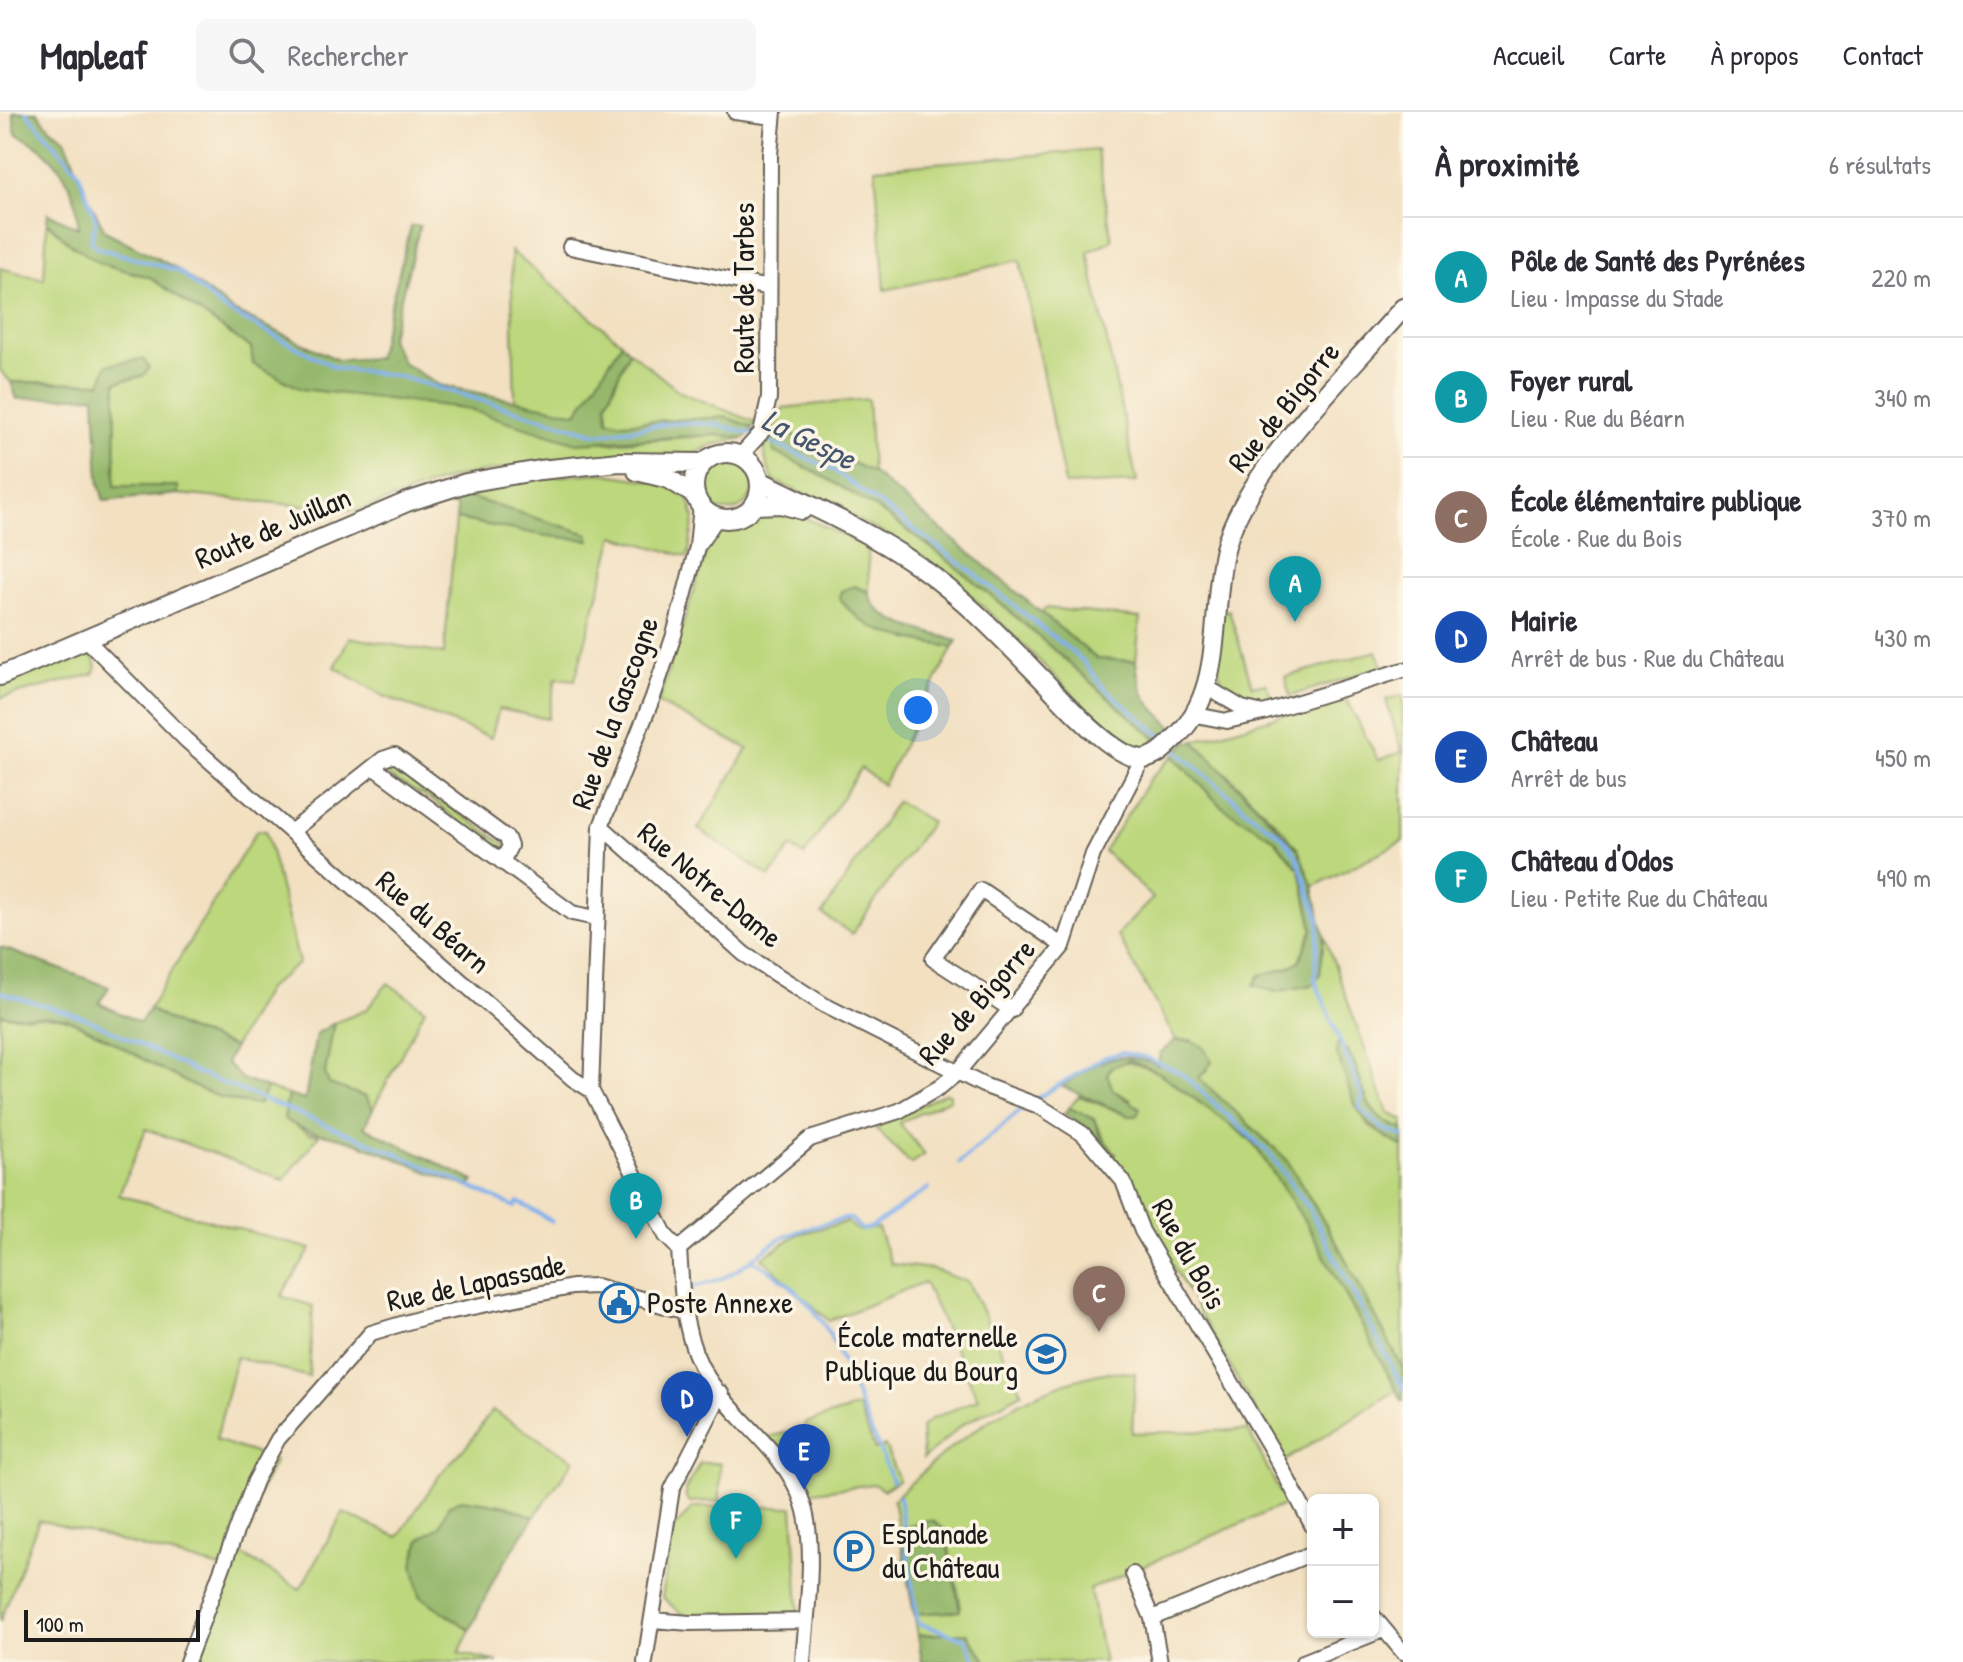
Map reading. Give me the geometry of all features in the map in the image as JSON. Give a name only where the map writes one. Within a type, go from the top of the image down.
[{"type":"main road","name":"Rue de Bigorre","points":[[1142,760],[1161,751],[1180,734],[1196,715],[1208,688],[1224,552],[1244,501],[1266,467],[1403,308]]},
{"type":"main road","points":[[755,505],[760,481],[755,468],[740,456],[721,454],[702,463],[694,483],[698,500],[717,518],[740,517],[755,505],[781,504],[840,520]]},
{"type":"main road","name":"Route de Juillan","points":[[0,676],[407,502],[466,483],[578,465],[702,463]]},
{"type":"main road","name":"Route de Juillan","points":[[578,465],[640,471],[669,479],[698,500]]},
{"type":"main road","points":[[760,481],[840,520],[907,559],[957,596],[1096,733],[1142,760]]},
{"type":"street","points":[[735,112],[773,114]]},
{"type":"street","name":"Route de Tarbes","points":[[740,456],[760,433],[769,398],[773,114]]},
{"type":"street","points":[[570,247],[769,288]]},
{"type":"street","name":"Rue de la Gascogne","points":[[591,1090],[601,826],[657,684],[697,547],[698,500]]},
{"type":"street","name":"Rue de la Gascogne","points":[[697,547],[717,518]]},
{"type":"street","name":"Rue du Béarn","points":[[85,638],[186,740],[573,1079],[591,1090],[666,1236],[679,1249]]},
{"type":"street","points":[[1196,715],[1227,721],[1403,670]]},
{"type":"street","points":[[1208,688],[1242,708],[1263,713]]},
{"type":"street","points":[[292,831],[387,755],[395,755],[507,838],[510,846],[502,862]]},
{"type":"street","name":"Rue de Bigorre","points":[[679,1249],[810,1139],[899,1111],[957,1073],[1063,946],[1093,854],[1142,760]]},
{"type":"street","points":[[373,767],[572,913],[596,918]]},
{"type":"street","name":"Rue Notre-Dame","points":[[601,826],[744,954],[824,1005],[957,1073]]},
{"type":"street","points":[[1012,1010],[933,959],[981,890],[1063,946]]},
{"type":"street","name":"Rue du Bois","points":[[957,1073],[1039,1106],[1083,1134],[1123,1181],[1142,1231],[1273,1452],[1307,1516]]},
{"type":"street","points":[[679,1249],[683,1311],[692,1345],[708,1379],[786,1467],[805,1508],[809,1546],[803,1662]]},
{"type":"street","name":"Rue de Lapassade","points":[[187,1662],[255,1481],[278,1439],[371,1333],[428,1316],[572,1287],[596,1286],[683,1311]]},
{"type":"street","points":[[645,1662],[672,1489],[721,1393]]},
{"type":"street","points":[[1152,1618],[1307,1555]]},
{"type":"street","points":[[1133,1574],[1152,1618],[1160,1662]]},
{"type":"street","points":[[653,1620],[690,1623],[806,1621]]},
{"type":"street","points":[[1379,1624],[1403,1652]]},
{"type":"street","points":[[1303,1662],[1383,1630]]},
{"type":"green space","points":[[13,112],[37,112],[50,128],[65,139],[105,231],[176,268],[233,311],[338,360],[377,358],[411,226],[420,226],[390,339],[403,363],[439,385],[577,413],[622,343],[629,351],[607,402],[608,420],[623,423],[726,417],[753,427],[745,438],[714,435],[577,443],[464,408],[301,389],[253,364],[251,348],[149,277],[100,263],[69,243],[47,222],[48,213],[78,228],[74,198],[62,171],[53,160],[16,134]]},
{"type":"green space","points":[[1097,150],[1112,240],[1088,252],[1137,482],[1065,485],[1020,260],[885,290],[875,168]]},
{"type":"green space","points":[[47,222],[69,243],[100,263],[149,277],[251,348],[406,399],[464,408],[609,443],[714,435],[745,438],[711,445],[686,458],[559,459],[450,478],[359,511],[178,494],[178,486],[115,487],[116,382],[143,376],[143,359],[108,365],[101,383],[11,382],[0,370],[0,268],[44,279]]},
{"type":"green space","points":[[511,251],[622,343],[577,413],[515,402]]},
{"type":"green space","points":[[629,351],[680,392],[755,422],[753,427],[726,417],[623,423],[608,420],[607,402]]},
{"type":"green space","points":[[143,359],[149,368],[143,376],[116,382],[115,486],[178,486],[178,494],[104,501],[99,484],[95,396],[17,399],[11,382],[101,383],[107,365]]},
{"type":"green space","points":[[868,399],[872,472],[790,434],[774,451],[828,479],[929,546],[1023,622],[1160,742],[1142,750],[1127,747],[992,615],[926,559],[862,522],[773,480],[765,459],[765,446],[772,425],[777,426],[783,408]]},
{"type":"green space","points":[[777,433],[790,434],[872,472],[1097,659],[1136,661],[1143,692],[1174,728],[1160,742],[929,546],[828,479],[774,452],[772,439]]},
{"type":"green space","points":[[727,459],[746,466],[753,485],[746,504],[727,511],[708,504],[701,485],[708,466]]},
{"type":"green space","points":[[600,473],[665,483],[689,499],[694,518],[688,557],[614,536],[575,680],[556,678],[548,719],[499,709],[491,738],[384,696],[335,667],[349,637],[444,654],[456,519],[514,530],[588,534],[468,497],[550,477]]},
{"type":"green space","points":[[468,497],[588,534],[590,540],[547,536],[456,519],[457,507],[445,504]]},
{"type":"green space","points":[[775,510],[793,512],[868,547],[869,592],[854,586],[847,608],[885,631],[953,647],[883,785],[861,768],[804,856],[791,847],[770,877],[698,829],[748,749],[658,703],[711,537]]},
{"type":"green space","points":[[854,586],[869,592],[873,603],[892,619],[957,641],[953,647],[905,638],[875,628],[850,610],[839,597],[841,591]]},
{"type":"green space","points":[[1045,608],[1140,618],[1136,661],[1097,659],[1042,615]]},
{"type":"green space","points":[[1229,610],[1252,686],[1266,683],[1273,702],[1251,703],[1236,698],[1226,690],[1220,678],[1218,663],[1222,612]]},
{"type":"green space","points":[[85,650],[92,655],[97,667],[94,674],[0,698],[0,685]]},
{"type":"green space","points":[[1377,651],[1383,667],[1290,696],[1285,677]]},
{"type":"green space","points":[[1403,695],[1403,841],[1313,887],[1286,833],[1194,741],[1345,697],[1378,760],[1402,752],[1386,700]]},
{"type":"green space","points":[[1194,741],[1298,849],[1313,887],[1324,935],[1320,974],[1312,985],[1275,992],[1254,985],[1260,975],[1288,968],[1299,961],[1313,929],[1300,870],[1274,839],[1221,806],[1173,756],[1186,742]]},
{"type":"green space","points":[[1173,756],[1221,806],[1274,839],[1300,870],[1313,929],[1299,961],[1288,968],[1260,975],[1275,992],[1320,974],[1324,935],[1388,1113],[1403,1120],[1403,1129],[1380,1117],[1365,1098],[1348,1050],[1336,1052],[1367,1125],[1403,1147],[1403,1369],[1338,1245],[1287,1160],[1198,1078],[1208,1070],[1192,1040],[1176,1040],[1117,935],[1153,898],[1104,851],[1150,779]]},
{"type":"green space","points":[[392,759],[441,801],[506,845],[499,854],[432,800],[390,778],[383,765]]},
{"type":"green space","points":[[897,801],[931,822],[852,934],[822,914]]},
{"type":"green space","points":[[257,830],[266,831],[299,963],[267,989],[234,1047],[181,1027],[149,1009]]},
{"type":"green space","points":[[0,947],[109,987],[99,1003],[140,1023],[149,1009],[181,1027],[234,1047],[226,1063],[243,1080],[267,1088],[258,1104],[237,1102],[188,1084],[67,1019],[0,1014]]},
{"type":"green space","points":[[388,983],[425,1009],[373,1109],[366,1097],[329,1084],[325,1073],[334,1023],[366,1010]]},
{"type":"green space","points":[[0,1014],[67,1019],[188,1084],[237,1102],[258,1104],[267,1088],[288,1095],[284,1119],[309,1134],[319,1135],[284,1180],[146,1129],[119,1195],[311,1249],[281,1296],[313,1306],[309,1377],[236,1357],[216,1440],[275,1460],[252,1508],[238,1552],[300,1589],[343,1513],[398,1537],[441,1473],[469,1443],[492,1410],[574,1460],[534,1517],[480,1502],[468,1501],[448,1506],[420,1596],[470,1630],[459,1653],[498,1662],[198,1662],[229,1570],[39,1520],[0,1622]]},
{"type":"green space","points":[[334,1023],[325,1073],[329,1084],[366,1097],[373,1109],[364,1127],[474,1181],[469,1187],[368,1147],[311,1132],[284,1119],[288,1095],[305,1100],[316,1034]]},
{"type":"green space","points":[[1176,1040],[1194,1042],[1206,1051],[1212,1062],[1199,1078],[1287,1160],[1338,1245],[1403,1369],[1403,1402],[1311,1231],[1252,1141],[1158,1072],[1130,1060],[1111,1067],[1107,1074],[1113,1090],[1140,1108],[1137,1116],[1129,1116],[1062,1086],[1097,1064],[1118,1057],[1158,1065],[1160,1053]]},
{"type":"green space","points":[[1338,1043],[1355,1064],[1375,1113],[1403,1129],[1403,1147],[1373,1128],[1357,1108],[1336,1052]]},
{"type":"green space","points":[[1123,1060],[1158,1072],[1252,1141],[1311,1231],[1397,1390],[1284,1461],[1137,1203],[1094,1119],[1069,1108],[1079,1096],[1129,1116],[1131,1100],[1113,1090],[1107,1074],[1111,1067]]},
{"type":"green space","points":[[945,1093],[950,1094],[950,1099],[899,1123],[925,1154],[911,1164],[875,1128]]},
{"type":"green space","points":[[1069,1108],[1094,1119],[1099,1134],[1116,1154],[1112,1156],[1087,1128],[1064,1113]]},
{"type":"green space","points":[[847,1222],[858,1231],[878,1228],[891,1264],[932,1269],[968,1282],[1022,1393],[963,1424],[923,1459],[921,1428],[931,1419],[978,1399],[924,1282],[829,1321],[762,1258],[798,1234]]},
{"type":"green space","points":[[1109,1372],[1135,1373],[1132,1433],[1248,1430],[1286,1504],[1090,1589],[1104,1662],[987,1662],[967,1633],[918,1635],[914,1614],[960,1611],[960,1601],[945,1530],[933,1523],[922,1522],[899,1531],[893,1500],[965,1437],[1018,1403],[1047,1390]]},
{"type":"green space","points":[[858,1407],[875,1450],[885,1446],[899,1480],[883,1490],[873,1484],[807,1493],[768,1437],[804,1428],[805,1423]]},
{"type":"green space","points":[[700,1463],[720,1463],[720,1501],[690,1502],[686,1498],[685,1490]]},
{"type":"green space","points":[[462,1499],[507,1506],[534,1517],[495,1577],[470,1630],[420,1596],[413,1564],[420,1539],[440,1526],[448,1506]]},
{"type":"green space","points":[[693,1507],[793,1507],[799,1609],[793,1616],[683,1615],[662,1597],[672,1531]]},
{"type":"green space","points":[[920,1521],[933,1521],[945,1530],[960,1611],[914,1614],[899,1531]]},
{"type":"green space","points":[[967,1633],[987,1662],[922,1662],[918,1635]]},
{"type":"waterway","name":"La Gespe","points":[[26,112],[78,171],[96,220],[91,241],[98,248],[179,271],[222,308],[336,368],[398,376],[597,434],[675,423],[714,424],[753,434]]},
{"type":"waterway","name":"La Gespe","points":[[761,438],[832,469],[972,572],[1082,660],[1103,687],[1165,739]]},
{"type":"waterway","name":"La Gespe","points":[[1174,748],[1257,819],[1281,835],[1297,857],[1319,920],[1315,980],[1362,1095],[1360,1108],[1383,1129],[1403,1136]]},
{"type":"waterway","points":[[0,992],[86,1018],[200,1074],[391,1151],[515,1207],[518,1202],[552,1221]]},
{"type":"waterway","points":[[1034,1100],[1105,1057],[1122,1053],[1145,1057],[1181,1073],[1271,1155],[1310,1210],[1403,1388]]},
{"type":"waterway","points":[[959,1163],[1023,1108]]},
{"type":"waterway","points":[[691,1287],[723,1278],[775,1242],[803,1230],[843,1219],[851,1219],[862,1230],[872,1227],[929,1188]]},
{"type":"waterway","points":[[754,1261],[796,1291],[824,1325],[892,1481]]},
{"type":"waterway","points":[[899,1497],[918,1623],[966,1639],[976,1662]]},
{"type":"place","name":"Pôle de Santé des Pyrénées","points":[[1295,622]]},
{"type":"place","name":"Foyer rural","points":[[636,1239]]},
{"type":"place","name":"Poste Annexe","points":[[619,1303]]},
{"type":"place","name":"École élémentaire publique","points":[[1099,1332]]},
{"type":"place","name":"École maternelle Publique du Bourg","points":[[1046,1354]]},
{"type":"place","name":"Mairie","points":[[687,1437]]},
{"type":"place","name":"Château","points":[[804,1490]]},
{"type":"place","name":"Esplanade du Château","points":[[854,1551]]},
{"type":"place","name":"Château d'Odos","points":[[736,1559]]}]
